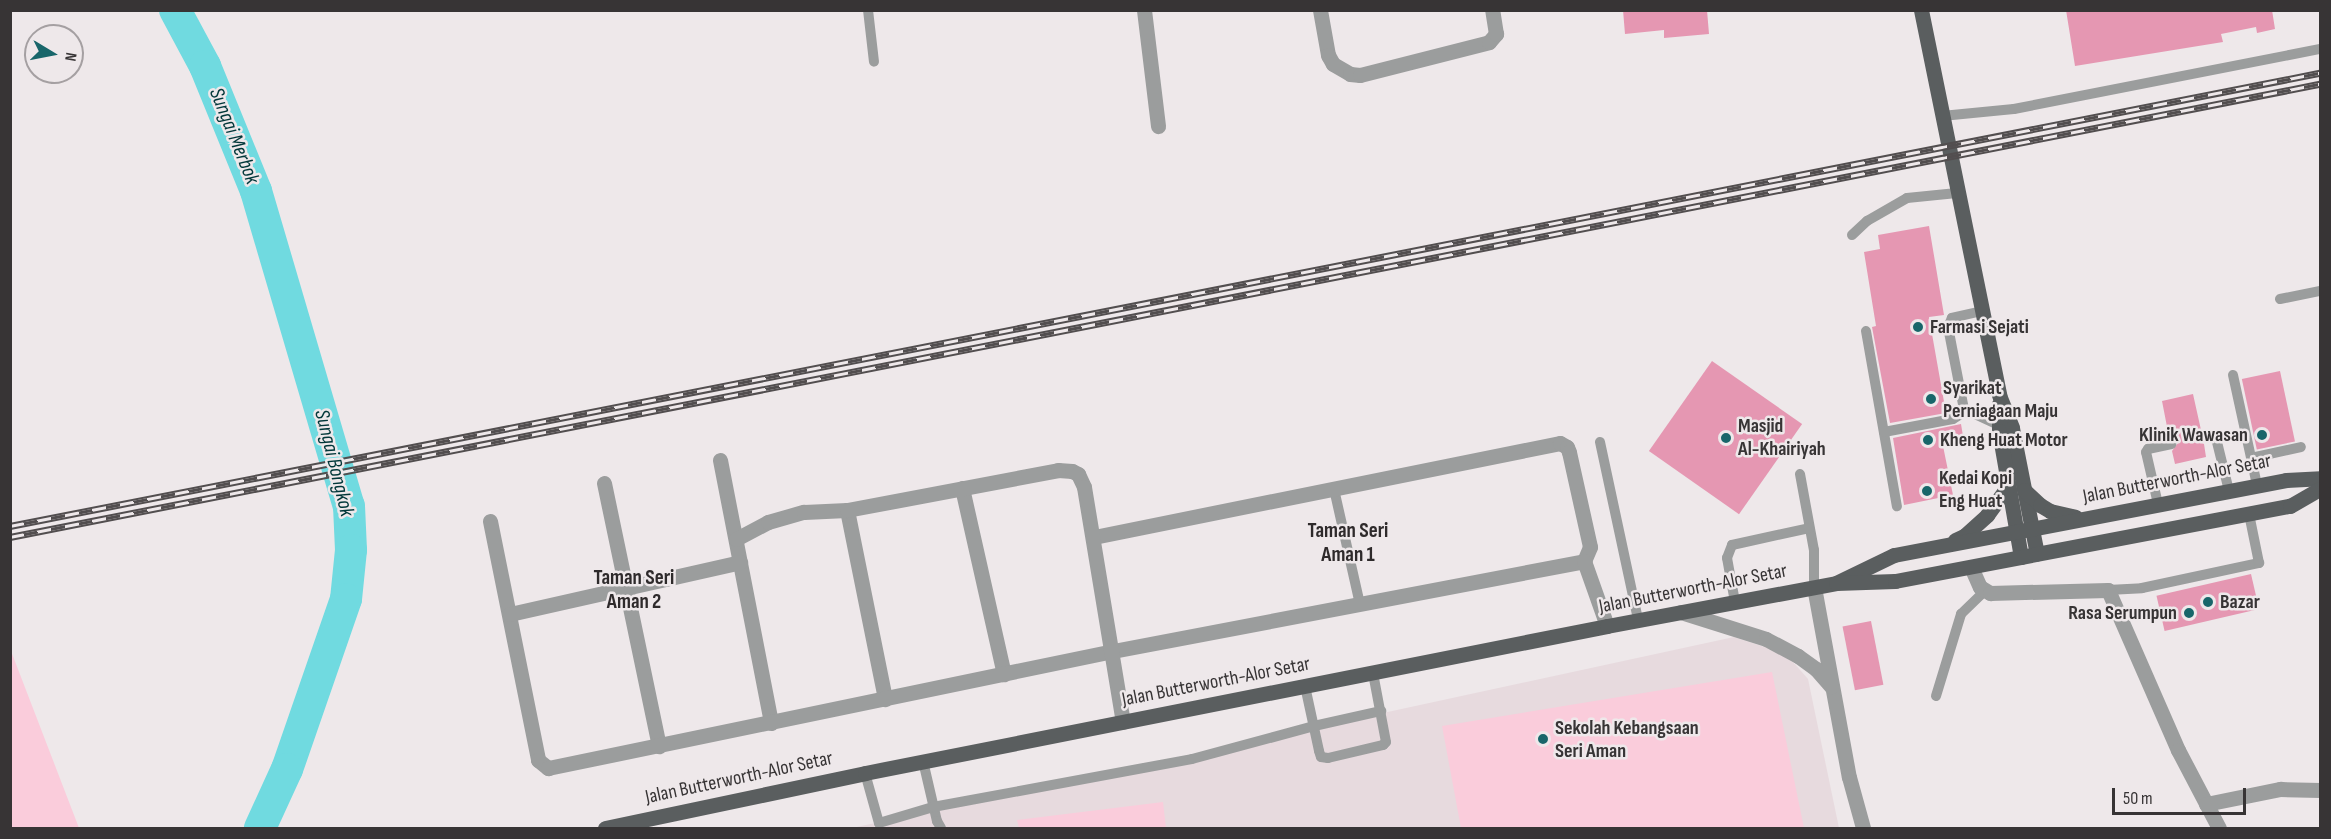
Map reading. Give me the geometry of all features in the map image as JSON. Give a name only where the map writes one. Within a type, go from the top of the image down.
[{"type":"main road","points":[[1921,10],[1999,395],[2012,428],[2024,489],[2024,530],[2021,557]]},
{"type":"main road","points":[[1999,395],[1999,425],[2008,485],[2024,530],[2037,554]]},
{"type":"main road","name":"Jalan Butterworth-Alor Setar","points":[[1836,583],[1885,558],[2296,478],[2320,478]]},
{"type":"main road","points":[[1941,546],[1964,536],[1974,527],[1987,515],[2008,485]]},
{"type":"main road","points":[[2024,489],[2040,505],[2050,511],[2084,519]]},
{"type":"main road","name":"Jalan Butterworth-Alor Setar","points":[[605,828],[923,761],[1638,620],[1836,583],[1895,581],[2290,506],[2320,489]]},
{"type":"street","points":[[1144,10],[1158,126]]},
{"type":"street","points":[[1320,10],[1328,55],[1333,64],[1350,74],[1360,75],[1489,42],[1496,34],[1492,10]]},
{"type":"street","points":[[1094,537],[1560,444],[1567,447],[1569,452],[1590,547],[1584,561],[1607,626]]},
{"type":"street","points":[[720,460],[771,723]]},
{"type":"street","points":[[736,539],[756,526],[783,516],[804,512],[847,510],[1058,470],[1072,471],[1078,474],[1084,486],[1123,722]]},
{"type":"street","points":[[604,483],[659,746]]},
{"type":"street","points":[[962,488],[1004,674]]},
{"type":"street","points":[[847,510],[885,699]]},
{"type":"street","points":[[490,521],[538,760],[542,765],[558,768],[1113,651],[1584,561]]},
{"type":"street","points":[[510,614],[627,585],[740,562]]},
{"type":"street","points":[[1971,567],[1984,592],[1996,594],[2109,590],[2178,750],[2219,828]]},
{"type":"street","points":[[1814,587],[1831,686],[1863,828]]},
{"type":"street","points":[[1681,612],[1766,639],[1798,656],[1816,669],[1831,686]]},
{"type":"street","points":[[2206,804],[2280,789],[2320,790]]},
{"type":"lane","points":[[868,10],[874,62]]},
{"type":"lane","points":[[1941,116],[2014,109],[2320,49]]},
{"type":"lane","points":[[1852,235],[1867,221],[1907,198],[1958,193]]},
{"type":"lane","points":[[2280,299],[2320,291]]},
{"type":"lane","points":[[1982,311],[1955,316],[1948,324],[1962,405],[1966,411],[1999,425]]},
{"type":"lane","points":[[1866,331],[1897,506]]},
{"type":"lane","points":[[2233,375],[2258,486]]},
{"type":"lane","points":[[1884,432],[1953,419],[1966,411]]},
{"type":"lane","points":[[2202,437],[2212,435],[2216,438],[2229,491]]},
{"type":"lane","points":[[1600,442],[1638,620]]},
{"type":"lane","points":[[2158,504],[2146,452],[2148,449],[2171,444]]},
{"type":"lane","points":[[2251,458],[2301,447]]},
{"type":"lane","points":[[1800,474],[1815,568],[1814,587]]},
{"type":"lane","points":[[1334,489],[1360,604]]},
{"type":"lane","points":[[2109,590],[2142,588],[2259,562],[2249,514]]},
{"type":"lane","points":[[1735,602],[1727,558],[1732,545],[1809,528]]},
{"type":"lane","points":[[1936,696],[1960,614],[1984,592]]},
{"type":"lane","points":[[1305,686],[1319,751],[1322,757],[1328,758],[1383,745],[1386,737],[1373,673]]},
{"type":"lane","points":[[865,773],[879,823],[933,807],[1192,759],[1314,726],[1381,711]]},
{"type":"lane","points":[[923,761],[933,807],[941,828]]},
{"type":"shaded area","name":"Sekolah Kebangsaan Seri Aman","points":[[1734,637],[1786,654],[1808,679],[1839,828],[852,828]]},
{"type":"shaded area","points":[[11,651],[79,828],[11,828]]},
{"type":"shaded area","points":[[1772,672],[1804,828],[1461,828],[1442,726]]},
{"type":"shaded area","points":[[1163,802],[1166,828],[1019,828],[1017,820]]},
{"type":"building","points":[[1623,10],[1707,10],[1709,34],[1664,38],[1664,30],[1625,34]]},
{"type":"building","points":[[2066,10],[2272,10],[2275,29],[2257,33],[2256,27],[2221,34],[2223,42],[2075,66]]},
{"type":"building","points":[[1929,226],[1944,315],[1929,317],[1946,413],[1890,423],[1872,327],[1876,326],[1864,252],[1880,249],[1878,235]]},
{"type":"building","name":"Masjid Al-Khairiyah","points":[[1712,361],[1802,424],[1739,514],[1649,451]]},
{"type":"building","points":[[2280,371],[2295,441],[2257,450],[2242,379]]},
{"type":"building","points":[[2193,394],[2201,430],[2195,434],[2195,439],[2204,444],[2206,457],[2175,464],[2172,451],[2178,443],[2176,439],[2169,437],[2162,401]]},
{"type":"building","points":[[1961,424],[1964,442],[1943,446],[1953,495],[1904,505],[1893,438]]},
{"type":"building","name":"Bazar","points":[[2251,574],[2259,609],[2165,631],[2156,596]]},
{"type":"building","points":[[1871,621],[1883,685],[1855,690],[1843,627]]},
{"type":"waterway","name":"Sungai Bongkok","points":[[175,10],[205,66],[256,191],[349,506],[351,550],[346,599],[287,769],[260,828]]},
{"type":"railway","points":[[10,526],[2320,73]]},
{"type":"railway","points":[[10,537],[2320,84]]},
{"type":"place","name":"Farmasi Sejati","points":[[1918,327]]},
{"type":"place","name":"Syarikat Perniagaan Maju","points":[[1931,399]]},
{"type":"place","name":"Klinik Wawasan","points":[[2262,435]]},
{"type":"place","name":"Masjid Al-Khairiyah","points":[[1726,438]]},
{"type":"place","name":"Kheng Huat Motor","points":[[1928,440]]},
{"type":"place","name":"Kedai Kopi Eng Huat","points":[[1927,491]]},
{"type":"place","name":"Bazar","points":[[2208,602]]},
{"type":"place","name":"Rasa Serumpun","points":[[2189,613]]},
{"type":"place","name":"Sekolah Kebangsaan Seri Aman","points":[[1543,739]]},
{"type":"district","name":"Taman Seri Aman 1","points":[[1348,543]]},
{"type":"district","name":"Taman Seri Aman 2","points":[[634,590]]},
{"type":"water label","name":"Sungai Merbok","points":[[234,136]]}]
